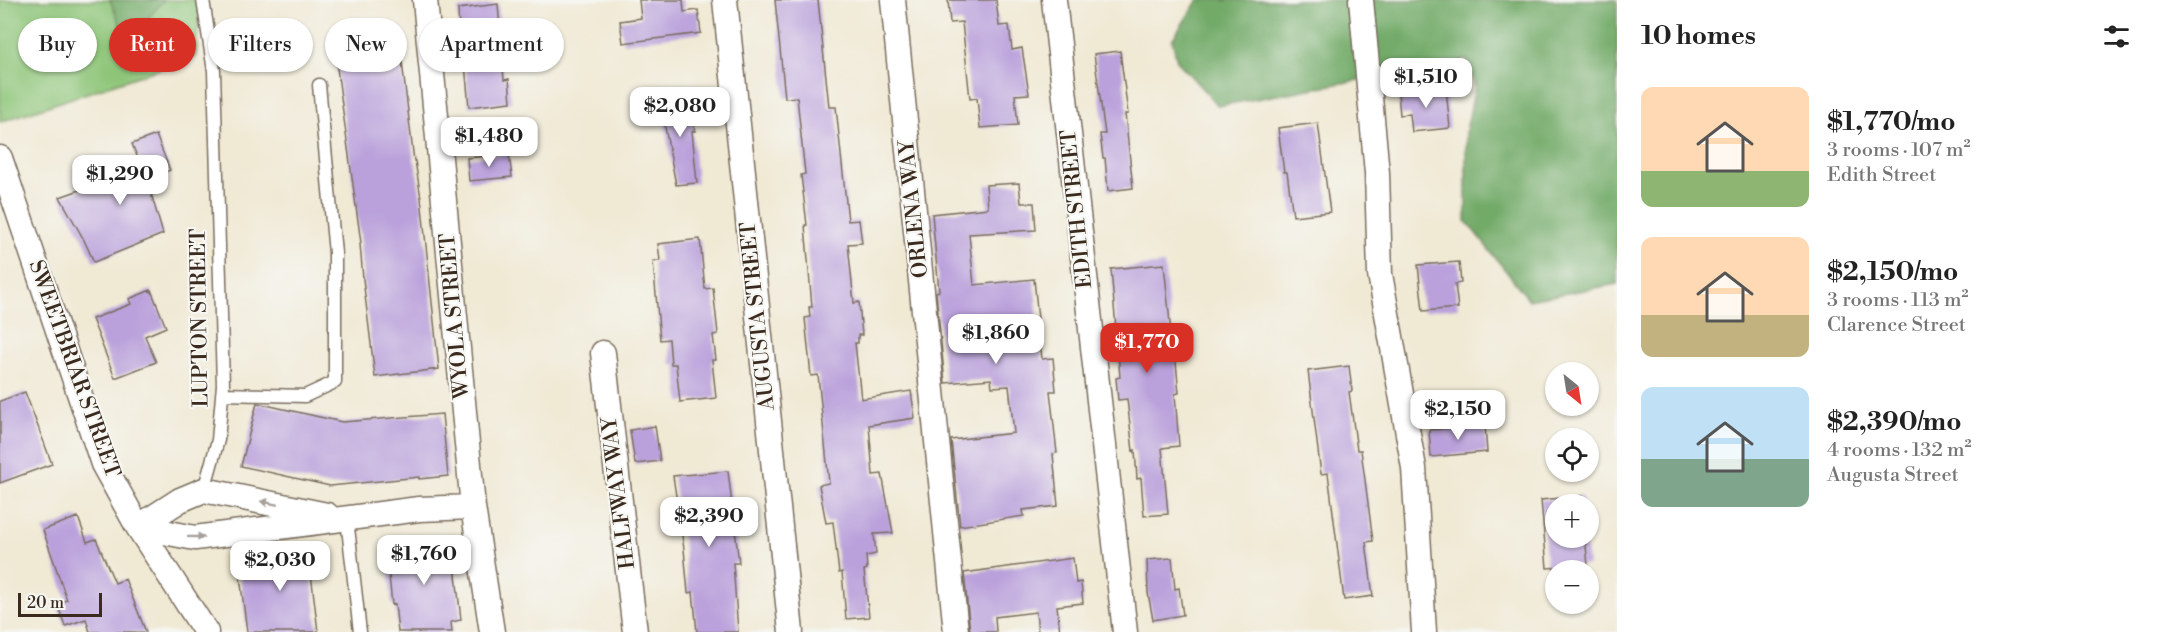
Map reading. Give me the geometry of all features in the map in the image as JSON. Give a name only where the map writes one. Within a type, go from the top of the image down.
[{"type":"street","name":"WYOLA STREET","points":[[425,0],[473,507],[492,632]]},
{"type":"street","name":"AUGUSTA STREET","points":[[725,0],[791,632]]},
{"type":"street","name":"ORLENA WAY","points":[[892,0],[956,632]]},
{"type":"street","name":"EDITH STREET","points":[[1054,0],[1125,632]]},
{"type":"street","points":[[1361,0],[1377,173],[1380,274],[1414,468],[1424,632]]},
{"type":"street","name":"SWEETBRIAR STREET","points":[[0,158],[103,464],[138,527],[206,632]]},
{"type":"street","name":"HALFWAY WAY","points":[[603,353],[635,632]]},
{"type":"street","points":[[138,527],[180,500],[204,490],[346,519]]},
{"type":"street","points":[[138,527],[195,538],[419,508],[473,507]]},
{"type":"lane","name":"LUPTON STREET","points":[[203,0],[214,71],[222,394],[218,440],[204,490]]},
{"type":"lane","points":[[222,394],[305,396],[335,382],[335,253],[319,85]]},
{"type":"lane","points":[[346,519],[360,632]]},
{"type":"green space","points":[[0,0],[200,0],[196,57],[196,18],[109,18],[109,72],[151,72],[0,122]]},
{"type":"green space","points":[[110,0],[164,0],[148,18],[117,18]]},
{"type":"green space","points":[[1198,0],[1617,0],[1617,284],[1529,300],[1466,221],[1466,131],[1475,87],[1467,60],[1218,106],[1177,61],[1172,40]]},
{"type":"building","points":[[639,0],[683,0],[684,12],[698,10],[701,33],[623,43],[620,21],[641,18]]},
{"type":"building","points":[[775,0],[818,0],[829,107],[836,107],[848,221],[859,220],[862,243],[848,244],[854,303],[859,302],[862,335],[858,335],[858,343],[855,343],[861,399],[911,391],[915,418],[869,425],[873,475],[882,474],[893,533],[874,534],[876,554],[866,556],[867,569],[864,570],[869,617],[846,619],[842,572],[839,573],[833,522],[826,523],[819,485],[829,483],[818,375],[811,376],[805,318],[810,317],[809,307],[812,307],[805,225],[807,225],[801,175],[805,174],[797,97],[785,98]]},
{"type":"building","points":[[948,0],[996,0],[999,26],[1009,25],[1012,50],[1022,48],[1029,94],[1015,95],[1018,125],[980,128],[977,98],[970,99],[962,22],[950,23]]},
{"type":"building","points":[[498,4],[499,18],[458,18],[458,9]]},
{"type":"building","points":[[1120,51],[1128,114],[1125,114],[1133,188],[1108,191],[1100,134],[1105,134],[1094,54]]},
{"type":"building","points":[[338,72],[403,72],[421,198],[439,369],[375,377],[361,243]]},
{"type":"building","points":[[466,72],[503,72],[504,80],[509,79],[511,102],[469,107]]},
{"type":"building","points":[[1446,89],[1450,128],[1412,132],[1410,114],[1400,115],[1398,93]]},
{"type":"building","points":[[688,95],[695,131],[692,131],[697,183],[676,185],[660,101]]},
{"type":"building","points":[[1318,123],[1330,212],[1293,216],[1278,128]]},
{"type":"building","points":[[156,135],[170,170],[147,180],[163,234],[94,262],[60,197],[142,168],[132,144]]},
{"type":"building","points":[[509,154],[512,177],[469,181],[467,158]]},
{"type":"building","points":[[1019,183],[1021,203],[1034,203],[1036,230],[969,234],[974,285],[1034,279],[1042,359],[1053,358],[1056,391],[1050,391],[1057,453],[1053,454],[1058,506],[1023,510],[1024,516],[960,526],[951,440],[1014,433],[1009,386],[992,387],[991,379],[945,383],[936,292],[939,291],[932,214],[988,208],[986,185]]},
{"type":"building","points":[[700,239],[705,289],[713,288],[718,334],[713,335],[716,360],[712,360],[716,398],[680,402],[676,364],[671,364],[669,339],[660,340],[653,261],[660,261],[658,244]]},
{"type":"building","points":[[1459,262],[1461,283],[1455,284],[1458,308],[1423,311],[1418,265]]},
{"type":"building","points":[[1164,264],[1179,393],[1175,394],[1179,446],[1162,448],[1168,514],[1144,516],[1141,478],[1137,479],[1127,399],[1118,400],[1116,378],[1120,377],[1111,269]]},
{"type":"building","points":[[151,290],[166,327],[145,336],[156,362],[115,378],[92,319],[131,304],[129,299]]},
{"type":"building","points":[[1349,366],[1352,391],[1349,392],[1357,450],[1361,450],[1373,541],[1366,542],[1373,596],[1344,600],[1328,473],[1321,474],[1308,371]]},
{"type":"building","points":[[25,392],[52,464],[0,483],[0,401]]},
{"type":"building","points":[[257,403],[342,422],[442,414],[448,476],[330,486],[241,466]]},
{"type":"building","points":[[1485,425],[1487,452],[1431,457],[1429,430]]},
{"type":"building","points":[[655,426],[660,461],[635,464],[630,430]]},
{"type":"building","points":[[728,471],[739,563],[733,563],[738,632],[697,632],[693,592],[688,593],[673,476]]},
{"type":"building","points":[[1541,500],[1545,500],[1545,545]]},
{"type":"building","points":[[78,517],[87,542],[96,539],[115,583],[125,579],[146,632],[90,632],[86,619],[65,626],[57,603],[67,600],[43,530]]},
{"type":"building","points":[[452,539],[461,620],[451,622],[452,632],[398,632],[395,604],[392,605],[386,546]]},
{"type":"building","points":[[312,548],[315,572],[311,573],[318,632],[247,632],[240,576],[245,576],[243,557]]},
{"type":"building","points":[[1545,548],[1586,548],[1587,560],[1546,560]]},
{"type":"building","points":[[1073,558],[1076,583],[1081,582],[1083,603],[1057,606],[1060,632],[1038,632],[1036,612],[995,617],[996,632],[970,632],[964,573]]},
{"type":"building","points":[[1172,558],[1175,589],[1179,588],[1183,615],[1153,620],[1148,593],[1147,560]]}]
